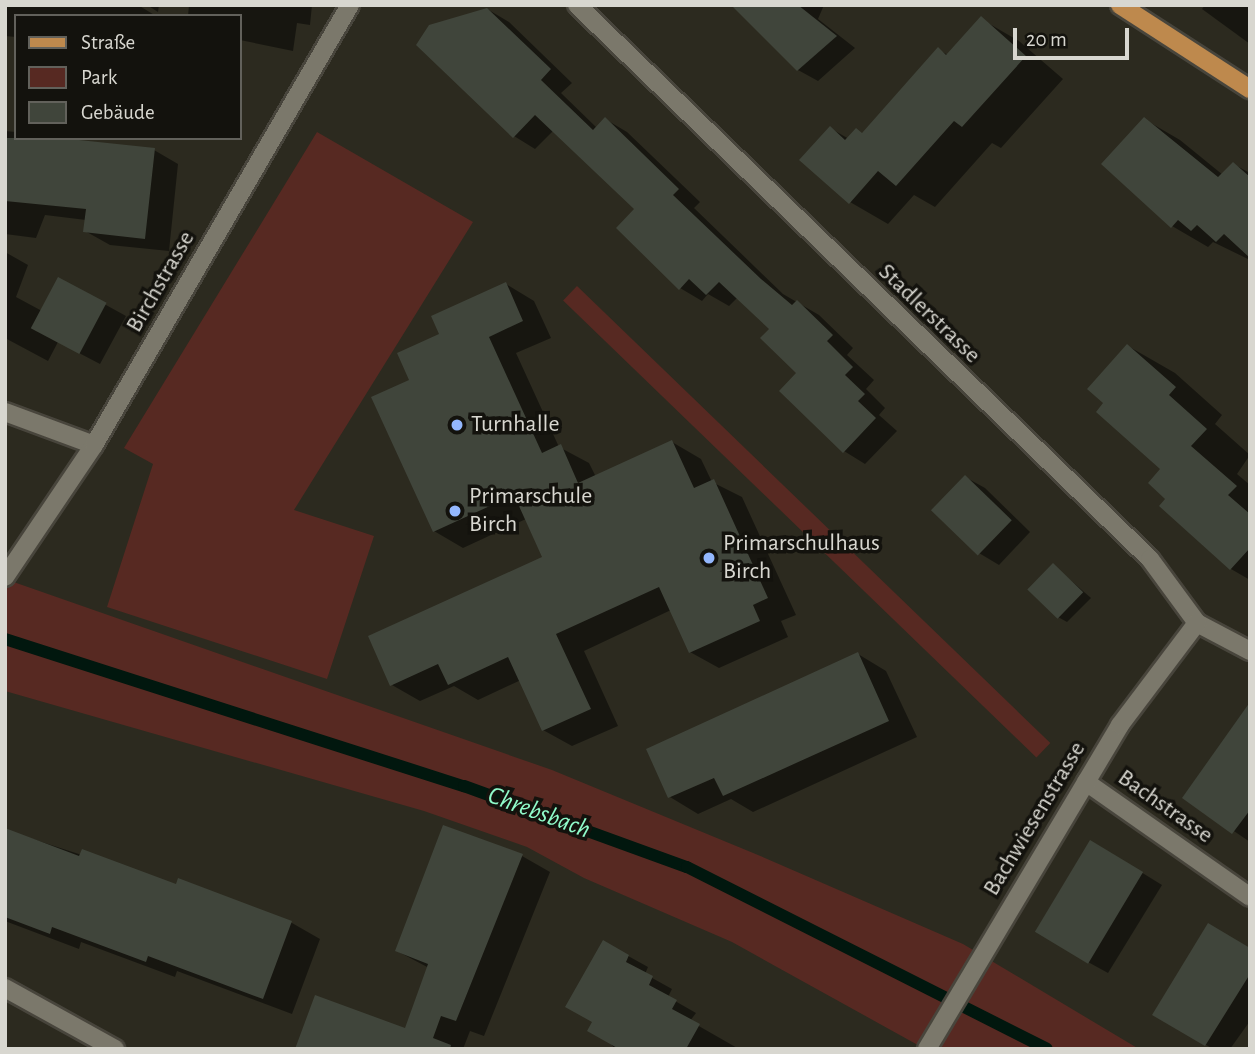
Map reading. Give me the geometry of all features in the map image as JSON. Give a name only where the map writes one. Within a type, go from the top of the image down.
[{"type":"main road","points":[[1120,5],[1250,89]]},
{"type":"street","name":"Birchstrasse","points":[[5,577],[94,445],[350,5]]},
{"type":"street","name":"Stadlerstrasse","points":[[577,5],[1150,559],[1197,623],[1250,651]]},
{"type":"street","points":[[5,412],[94,445]]},
{"type":"street","name":"Bachwiesenstrasse","points":[[927,1049],[1086,782],[1143,692],[1197,623]]},
{"type":"street","name":"Bachstrasse","points":[[1086,782],[1250,897]]},
{"type":"street","points":[[5,988],[116,1049]]},
{"type":"green space","points":[[317,132],[473,222],[294,510],[374,536],[327,679],[107,607],[153,464],[124,448]]},
{"type":"green space","points":[[577,286],[1050,743],[1036,757],[563,300]]},
{"type":"green space","points":[[5,579],[552,770],[758,855],[963,944],[1139,1049],[925,1049],[732,942],[584,878],[527,847],[424,811],[5,691]]},
{"type":"building","points":[[731,5],[798,5],[837,36],[797,71]]},
{"type":"building","points":[[487,8],[551,69],[541,80],[593,130],[605,117],[679,189],[673,195],[761,279],[792,305],[797,300],[833,335],[827,341],[853,367],[845,375],[865,394],[858,401],[876,418],[843,453],[779,391],[796,373],[760,338],[769,329],[719,282],[706,295],[689,279],[679,290],[616,228],[634,209],[535,115],[513,138],[416,45],[429,25]]},
{"type":"building","points":[[981,16],[1026,56],[962,127],[954,121],[896,186],[878,171],[849,204],[799,160],[830,126],[845,140],[856,128],[862,133],[938,47],[946,55]]},
{"type":"building","points":[[1144,117],[1218,177],[1233,162],[1250,177],[1250,258],[1224,234],[1216,242],[1197,225],[1191,231],[1178,220],[1171,228],[1101,164]]},
{"type":"building","points":[[5,138],[79,140],[155,148],[145,239],[83,232],[86,209],[5,201]]},
{"type":"building","points":[[58,277],[107,303],[79,354],[31,328]]},
{"type":"building","points":[[506,282],[523,321],[489,337],[542,453],[561,444],[578,483],[672,440],[694,488],[714,479],[768,598],[753,605],[760,621],[689,653],[659,587],[556,634],[591,709],[542,731],[508,657],[448,685],[438,664],[390,686],[368,636],[542,557],[514,495],[433,532],[371,397],[409,380],[397,353],[439,334],[431,316]]},
{"type":"building","points":[[1127,344],[1176,387],[1169,395],[1207,429],[1191,446],[1237,486],[1228,495],[1250,514],[1250,548],[1230,570],[1159,506],[1165,499],[1148,483],[1160,469],[1096,412],[1103,403],[1087,389]]},
{"type":"building","points":[[965,475],[1012,520],[978,555],[931,510]]},
{"type":"building","points":[[1053,563],[1083,592],[1058,619],[1027,590]]},
{"type":"building","points":[[858,652],[889,721],[723,796],[714,778],[668,798],[646,749]]},
{"type":"building","points":[[1250,702],[1250,810],[1232,834],[1182,798]]},
{"type":"building","points":[[443,825],[523,854],[456,1021],[441,1016],[433,1038],[451,1045],[450,1049],[295,1049],[315,995],[405,1028],[428,964],[395,951]]},
{"type":"building","points":[[5,828],[79,856],[82,849],[176,884],[178,878],[292,921],[263,999],[148,956],[146,962],[52,927],[50,934],[5,917]]},
{"type":"building","points":[[1090,840],[1143,872],[1088,964],[1035,932]]},
{"type":"building","points":[[1208,923],[1250,948],[1250,974],[1205,1046],[1152,1015]]},
{"type":"building","points":[[603,940],[629,955],[626,962],[653,976],[649,985],[677,1000],[672,1009],[700,1024],[686,1049],[619,1049],[587,1031],[592,1022],[565,1007]]},
{"type":"waterway","name":"Chrebsbach","points":[[5,639],[464,786],[687,867],[1047,1049]]},
{"type":"place","name":"Turnhalle","points":[[457,425]]},
{"type":"place","name":"Primarschule Birch","points":[[455,511]]},
{"type":"place","name":"Primarschulhaus Birch","points":[[709,558]]}]
